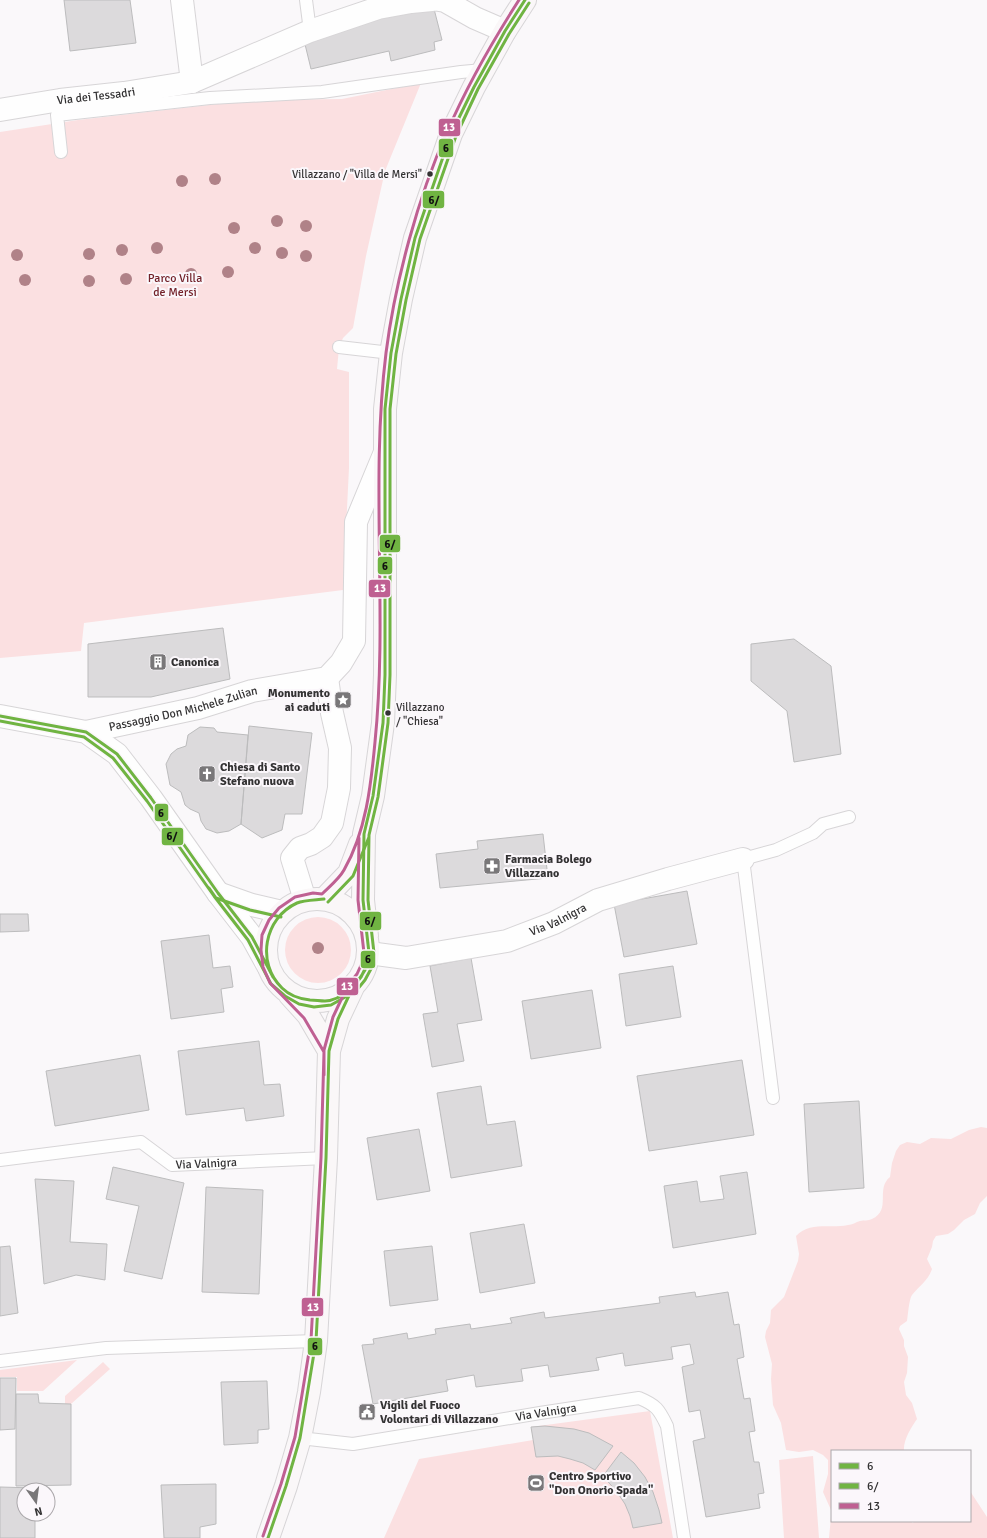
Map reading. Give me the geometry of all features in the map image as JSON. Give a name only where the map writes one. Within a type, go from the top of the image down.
[{"type":"main road","points":[[315,900],[349,872],[364,834],[373,796],[383,723],[385,675],[385,410],[391,353],[401,300],[418,230],[451,134],[483,70],[505,31],[525,0]]},
{"type":"main road","points":[[268,1538],[286,1486],[300,1438],[309,1392],[316,1341],[326,1158],[329,1051],[338,1019],[353,987],[361,977],[367,965],[368,944],[364,900],[364,834]]},
{"type":"main road","points":[[329,1051],[308,1015],[288,992],[275,981],[268,966],[266,950],[267,935],[273,923],[282,912],[297,902],[315,900],[339,903],[351,911],[360,921],[368,944]]},
{"type":"main road","points":[[288,992],[301,999],[315,1002],[330,1000],[353,987]]},
{"type":"street","points":[[182,0],[194,91]]},
{"type":"street","name":"Via dei Tessadri","points":[[0,110],[60,100],[124,93],[194,91],[310,31],[378,8],[432,0]]},
{"type":"street","points":[[439,0],[445,1],[475,18],[505,31]]},
{"type":"street","points":[[315,900],[292,858],[300,848],[311,844],[322,837],[332,823],[339,788],[340,748],[332,712],[327,678],[341,663],[354,641],[356,522],[385,452]]},
{"type":"street","name":"Passaggio Don Michele Zulian","points":[[86,732],[198,708],[252,691],[327,678]]},
{"type":"street","points":[[0,716],[86,732],[117,754],[151,798],[218,893],[252,937],[268,966]]},
{"type":"street","name":"Via Valnigra","points":[[368,944],[406,958],[507,941],[554,923],[598,900],[743,859]]},
{"type":"street","points":[[218,893],[252,905],[282,912]]},
{"type":"lane","points":[[306,0],[310,31]]},
{"type":"lane","points":[[61,152],[58,115],[194,91],[322,92],[483,70]]},
{"type":"lane","points":[[339,348],[391,353]]},
{"type":"lane","name":"Via Valnigra","points":[[743,859],[776,850],[813,833],[823,824],[849,817]]},
{"type":"lane","points":[[743,859],[773,1098]]},
{"type":"lane","name":"Via Valnigra","points":[[0,1160],[140,1142],[172,1165],[326,1158]]},
{"type":"lane","points":[[0,1361],[106,1348],[316,1341]]},
{"type":"lane","name":"Via Valnigra","points":[[300,1438],[353,1444],[639,1398],[653,1403],[667,1426],[684,1538]]},
{"type":"green space","name":"Parco Villa de Mersi","points":[[421,83],[385,171],[366,256],[353,328],[343,338],[339,348],[337,369],[349,372],[349,468],[343,590],[84,623],[81,651],[0,658],[0,132],[78,120],[252,100],[342,99]]},
{"type":"green space","points":[[312,917],[324,917],[336,922],[346,932],[351,944],[349,963],[336,978],[324,983],[312,983],[300,978],[290,968],[285,956],[285,944],[290,932],[300,922]]},
{"type":"green space","points":[[981,1127],[987,1128],[987,1196],[980,1203],[975,1214],[964,1220],[948,1234],[936,1236],[927,1259],[932,1269],[926,1280],[912,1295],[909,1303],[907,1321],[900,1326],[899,1329],[904,1340],[904,1346],[908,1357],[907,1373],[904,1382],[906,1395],[912,1403],[917,1419],[906,1438],[904,1450],[831,1450],[831,1510],[823,1492],[828,1474],[828,1460],[823,1455],[813,1450],[799,1452],[786,1450],[781,1423],[773,1405],[771,1379],[772,1364],[765,1337],[770,1323],[771,1310],[784,1297],[798,1261],[799,1254],[796,1236],[802,1231],[814,1227],[850,1225],[860,1221],[870,1220],[878,1215],[883,1205],[884,1187],[890,1177],[892,1163],[896,1151],[900,1145],[907,1142],[920,1144],[931,1138],[951,1139],[969,1130]]},
{"type":"green space","points":[[77,1360],[43,1391],[17,1391],[17,1377],[0,1377],[0,1370]]},
{"type":"green space","points":[[103,1362],[110,1369],[71,1404],[65,1404],[65,1396]]},
{"type":"green space","name":"Centro Sportivo \"Don Onorio Spada\"","points":[[650,1411],[673,1538],[384,1538],[419,1459],[533,1440],[531,1427]]},
{"type":"green space","points":[[813,1456],[819,1538],[784,1538],[779,1460]]},
{"type":"green space","points":[[971,1493],[987,1517],[987,1538],[829,1538],[831,1517],[831,1522],[971,1522]]},
{"type":"building","points":[[64,0],[130,0],[136,43],[70,51]]},
{"type":"building","points":[[433,5],[442,40],[434,42],[435,50],[391,61],[389,51],[311,69],[303,36]]},
{"type":"building","name":"Canonica","points":[[223,628],[230,679],[151,697],[88,697],[88,644]]},
{"type":"building","points":[[794,639],[831,666],[841,754],[794,762],[787,711],[751,681],[751,644]]},
{"type":"building","points":[[249,726],[312,733],[302,814],[285,814],[282,830],[262,838],[241,824]]},
{"type":"building","name":"Chiesa di Santo Stefano nuova","points":[[200,727],[214,728],[217,732],[248,735],[241,824],[229,831],[217,833],[206,829],[201,821],[199,813],[185,805],[181,792],[170,785],[166,764],[171,754],[177,749],[186,746],[188,735]]},
{"type":"building","name":"Farmacia Bolego Villazzano","points":[[543,834],[548,878],[440,888],[436,854],[478,849],[477,841]]},
{"type":"building","points":[[687,891],[697,944],[624,957],[614,904]]},
{"type":"building","points":[[0,914],[28,914],[29,931],[0,932]]},
{"type":"building","points":[[209,935],[213,968],[230,966],[233,987],[221,989],[224,1012],[171,1019],[161,941]]},
{"type":"building","points":[[471,958],[482,1020],[457,1024],[464,1061],[432,1067],[423,1014],[438,1012],[430,966]]},
{"type":"building","points":[[673,966],[681,1017],[626,1026],[619,974]]},
{"type":"building","points":[[592,990],[601,1048],[531,1059],[522,1001]]},
{"type":"building","points":[[259,1041],[264,1085],[280,1084],[284,1116],[246,1121],[244,1108],[186,1115],[178,1051]]},
{"type":"building","points":[[140,1055],[149,1110],[55,1126],[46,1071]]},
{"type":"building","points":[[742,1060],[754,1135],[649,1151],[637,1076]]},
{"type":"building","points":[[481,1086],[487,1125],[515,1121],[522,1166],[451,1178],[437,1093]]},
{"type":"building","points":[[859,1101],[864,1188],[809,1192],[804,1104]]},
{"type":"building","points":[[419,1129],[430,1191],[377,1200],[367,1138]]},
{"type":"building","points":[[113,1167],[184,1183],[162,1279],[124,1271],[139,1206],[106,1199]]},
{"type":"building","points":[[747,1172],[756,1234],[673,1248],[664,1186],[697,1181],[700,1202],[724,1199],[720,1176]]},
{"type":"building","points":[[35,1179],[74,1181],[70,1242],[107,1244],[105,1280],[76,1275],[44,1284]]},
{"type":"building","points":[[206,1187],[263,1190],[259,1294],[202,1292]]},
{"type":"building","points":[[524,1224],[535,1283],[480,1293],[470,1233]]},
{"type":"building","points":[[10,1246],[18,1313],[0,1316],[0,1247]]},
{"type":"building","points":[[432,1246],[438,1300],[390,1306],[384,1251]]},
{"type":"building","points":[[695,1292],[696,1297],[728,1292],[734,1325],[739,1324],[744,1357],[737,1359],[744,1399],[750,1398],[755,1431],[749,1432],[754,1462],[759,1462],[764,1493],[758,1494],[760,1508],[706,1517],[693,1441],[705,1438],[700,1410],[689,1412],[682,1367],[694,1364],[690,1344],[671,1347],[673,1359],[625,1366],[623,1353],[596,1358],[599,1370],[550,1377],[548,1365],[521,1369],[523,1381],[476,1387],[474,1375],[446,1380],[448,1391],[373,1404],[362,1345],[374,1344],[373,1339],[407,1333],[408,1339],[436,1334],[435,1329],[470,1324],[471,1329],[512,1323],[510,1318],[544,1312],[545,1318],[660,1303],[659,1297]]},
{"type":"building","points":[[0,1378],[16,1378],[15,1429],[0,1430]]},
{"type":"building","points":[[267,1381],[269,1429],[258,1430],[258,1443],[224,1445],[221,1382]]},
{"type":"building","points":[[16,1394],[38,1394],[39,1403],[71,1404],[71,1485],[56,1485],[56,1482],[16,1482]]},
{"type":"building","points":[[545,1426],[574,1429],[589,1433],[613,1446],[595,1470],[583,1463],[558,1456],[536,1457],[531,1427]]},
{"type":"building","points":[[621,1452],[634,1463],[645,1477],[653,1492],[662,1523],[633,1528],[625,1504],[603,1476]]},
{"type":"building","points":[[216,1484],[216,1524],[200,1527],[200,1538],[164,1538],[161,1485]]},
{"type":"building","points":[[0,1487],[16,1487],[16,1522],[35,1522],[35,1538],[0,1538]]},
{"type":"transit line","name":"13","points":[[263,1536],[295,1437],[311,1340],[321,1158],[324,1052],[304,1018],[270,983],[263,967],[261,950],[262,935],[269,920],[279,908],[295,897],[313,893],[322,894],[342,873],[358,840],[372,775],[379,694],[379,450],[381,401],[386,353],[395,298],[417,212],[436,157],[471,81],[519,0]]},
{"type":"transit line","name":"6","points":[[268,1538],[286,1486],[300,1438],[316,1341],[326,1158],[329,1051],[338,1019],[353,987],[361,977],[367,965],[369,953],[363,900],[364,834],[373,796],[383,723],[385,675],[385,409],[391,353],[401,299],[415,238],[451,134],[474,87],[505,31],[525,0]]},
{"type":"transit line","name":"6/","points":[[0,721],[84,737],[113,758],[147,801],[214,896],[248,940],[271,984],[285,996],[299,1004],[314,1007],[331,1005],[356,991],[365,980],[372,967],[374,953],[368,900],[369,835],[378,797],[388,723],[390,675],[390,409],[396,354],[406,300],[420,239],[456,136],[478,89],[509,34],[529,3]]},
{"type":"transit line","name":"6","points":[[0,716],[86,732],[117,754],[151,798],[218,893],[252,937],[273,977]]},
{"type":"transit line","name":"6/","points":[[328,902],[353,876],[369,837]]},
{"type":"transit line","name":"13","points":[[324,1075],[324,1050],[333,1017],[348,985],[357,974],[362,963],[364,953],[358,900],[359,838]]},
{"type":"transit line","name":"6/","points":[[209,888],[216,898],[250,910],[281,917]]},
{"type":"transit line","name":"6","points":[[324,899],[297,903],[286,910],[277,919],[267,942],[269,966],[274,978],[288,993],[306,999],[325,1001],[338,998],[349,990],[354,986],[365,970]]},
{"type":"place","name":"Villazzano / \"Villa de Mersi\"","points":[[430,174]]},
{"type":"place","name":"Canonica","points":[[158,662]]},
{"type":"place","name":"Monumento ai caduti","points":[[343,700]]},
{"type":"place","name":"Villazzano / \"Chiesa\"","points":[[388,713]]},
{"type":"place","name":"Chiesa di Santo Stefano nuova","points":[[207,774]]},
{"type":"place","name":"Farmacia Bolego Villazzano","points":[[492,866]]},
{"type":"place","name":"Vigili del Fuoco Volontari di Villazzano","points":[[367,1412]]},
{"type":"place","name":"Centro Sportivo \"Don Onorio Spada\"","points":[[536,1483]]}]
